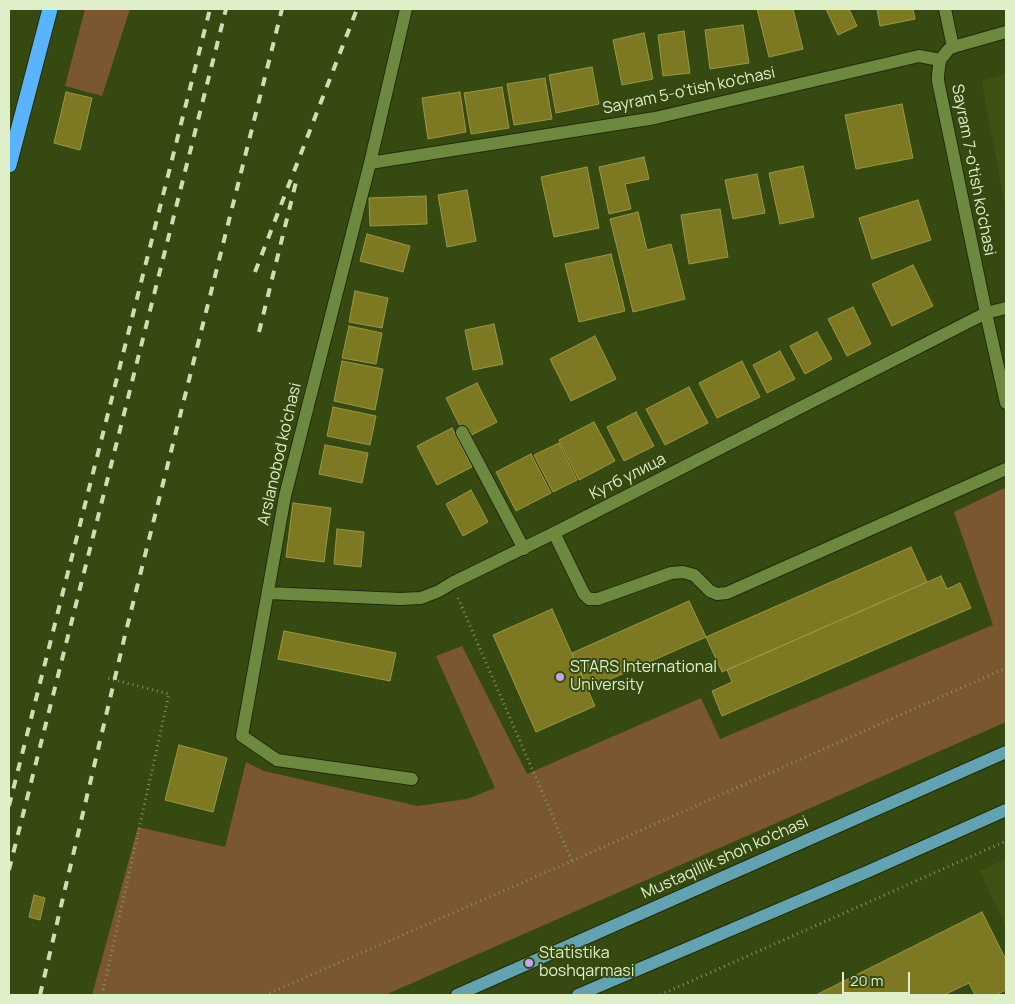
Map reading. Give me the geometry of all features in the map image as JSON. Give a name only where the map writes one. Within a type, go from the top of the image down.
[{"type":"highway","points":[[9,165],[50,9]]},
{"type":"main road","name":"Mustaqillik shoh ko'chasi","points":[[458,995],[1006,752]]},
{"type":"main road","points":[[578,995],[869,871],[1006,810]]},
{"type":"street","name":"Arslanobod ko'chasi","points":[[406,9],[370,162],[285,496],[242,736],[277,760],[412,779]]},
{"type":"street","points":[[945,9],[953,47]]},
{"type":"street","points":[[940,60],[945,52],[953,47],[1006,32]]},
{"type":"street","name":"Sayram 5-o'tish ko'chasi","points":[[370,162],[655,118],[919,56],[940,60]]},
{"type":"street","name":"Sayram 7-o'tish ko'chasi","points":[[940,60],[938,81],[1006,403]]},
{"type":"street","name":"Кутб улица","points":[[268,593],[400,599],[421,598],[524,549],[986,313],[1006,308]]},
{"type":"street","points":[[462,432],[524,549]]},
{"type":"street","points":[[554,533],[584,594],[589,599],[598,599],[672,573],[683,572],[694,576],[710,591],[718,594],[728,593],[1006,469]]},
{"type":"path","points":[[452,583],[572,861]]},
{"type":"path","points":[[265,995],[1006,668]]},
{"type":"path","points":[[102,995],[169,694],[107,678]]},
{"type":"path","points":[[660,995],[1006,841]]},
{"type":"shaded area","points":[[85,9],[130,9],[102,96],[65,86]]},
{"type":"shaded area","points":[[1006,74],[1006,212],[982,81]]},
{"type":"shaded area","points":[[1004,488],[1006,493],[1006,722],[385,995],[92,995],[138,827],[225,847],[246,762],[264,771],[418,806],[467,799],[495,788],[436,656],[462,646],[527,774],[701,698],[720,739],[993,625],[954,512]]},
{"type":"shaded area","points":[[1006,859],[1006,928],[980,871]]},
{"type":"building","points":[[757,9],[793,9],[803,49],[769,57]]},
{"type":"building","points":[[826,9],[849,9],[857,26],[838,35]]},
{"type":"building","points":[[877,9],[913,9],[915,19],[880,26]]},
{"type":"building","points":[[743,25],[749,63],[710,69],[705,30]]},
{"type":"building","points":[[684,31],[690,73],[663,76],[658,35]]},
{"type":"building","points":[[644,33],[653,79],[622,85],[613,40]]},
{"type":"building","points":[[592,67],[599,104],[556,113],[549,75]]},
{"type":"building","points":[[545,78],[552,119],[514,125],[507,84]]},
{"type":"building","points":[[502,87],[509,128],[471,134],[464,93]]},
{"type":"building","points":[[66,92],[92,98],[80,150],[54,143]]},
{"type":"building","points":[[460,92],[466,132],[428,139],[422,98]]},
{"type":"building","points":[[902,104],[913,158],[856,169],[845,115]]},
{"type":"building","points":[[644,157],[649,179],[625,184],[631,209],[609,214],[599,167]]},
{"type":"building","points":[[803,166],[814,217],[780,224],[769,173]]},
{"type":"building","points":[[587,167],[599,228],[554,237],[541,177]]},
{"type":"building","points":[[757,174],[765,213],[733,219],[725,180]]},
{"type":"building","points":[[467,190],[476,241],[447,247],[438,195]]},
{"type":"building","points":[[426,196],[427,224],[370,226],[369,198]]},
{"type":"building","points":[[918,200],[931,240],[872,259],[859,218]]},
{"type":"building","points":[[720,209],[728,257],[689,264],[681,215]]},
{"type":"building","points":[[638,212],[647,250],[671,244],[685,299],[633,312],[610,219]]},
{"type":"building","points":[[367,234],[410,246],[403,272],[360,261]]},
{"type":"building","points":[[611,254],[625,311],[579,322],[565,264]]},
{"type":"building","points":[[913,265],[933,306],[892,326],[872,284]]},
{"type":"building","points":[[355,291],[388,298],[382,328],[349,322]]},
{"type":"building","points":[[853,307],[871,344],[847,356],[828,319]]},
{"type":"building","points":[[494,324],[503,364],[473,370],[465,330]]},
{"type":"building","points":[[349,326],[382,333],[376,364],[342,358]]},
{"type":"building","points":[[817,332],[832,359],[805,374],[790,346]]},
{"type":"building","points":[[595,336],[616,379],[571,401],[550,359]]},
{"type":"building","points":[[780,351],[795,379],[767,393],[753,365]]},
{"type":"building","points":[[342,361],[383,369],[375,410],[334,401]]},
{"type":"building","points":[[742,361],[760,397],[717,418],[699,383]]},
{"type":"building","points":[[477,383],[497,422],[466,438],[446,398]]},
{"type":"building","points":[[689,387],[708,423],[665,445],[646,409]]},
{"type":"building","points":[[333,407],[376,416],[370,445],[327,436]]},
{"type":"building","points":[[636,412],[654,446],[624,461],[607,427]]},
{"type":"building","points":[[594,422],[615,461],[579,480],[559,440]]},
{"type":"building","points":[[452,428],[472,467],[437,485],[417,446]]},
{"type":"building","points":[[559,443],[577,480],[553,492],[534,455]]},
{"type":"building","points":[[325,445],[368,453],[362,483],[319,474]]},
{"type":"building","points":[[531,454],[551,493],[516,511],[496,472]]},
{"type":"building","points":[[471,490],[488,522],[463,536],[446,504]]},
{"type":"building","points":[[293,503],[331,508],[324,562],[286,557]]},
{"type":"building","points":[[337,529],[364,532],[361,567],[334,564]]},
{"type":"building","points":[[911,547],[927,582],[722,672],[706,637]]},
{"type":"building","points":[[941,576],[947,589],[960,583],[971,608],[722,716],[712,691],[732,682],[727,670]]},
{"type":"building","points":[[689,601],[706,637],[588,689],[572,653]]},
{"type":"building","points":[[552,609],[595,706],[536,732],[493,635]]},
{"type":"building","points":[[284,631],[396,653],[390,681],[278,659]]},
{"type":"building","points":[[179,745],[227,758],[213,812],[165,800]]},
{"type":"building","points":[[34,895],[45,898],[40,920],[29,917]]},
{"type":"building","points":[[982,912],[1006,960],[1006,990],[996,995],[975,995],[969,983],[944,995],[816,995]]},
{"type":"railway","points":[[9,806],[210,9]]},
{"type":"railway","points":[[9,870],[226,9]]},
{"type":"railway","points":[[40,995],[126,631],[282,9]]},
{"type":"railway","points":[[255,272],[357,9]]},
{"type":"railway","points":[[259,332],[296,182]]},
{"type":"place","name":"STARS International University","points":[[560,677]]},
{"type":"place","name":"Statistika boshqarmasi","points":[[529,963]]}]
